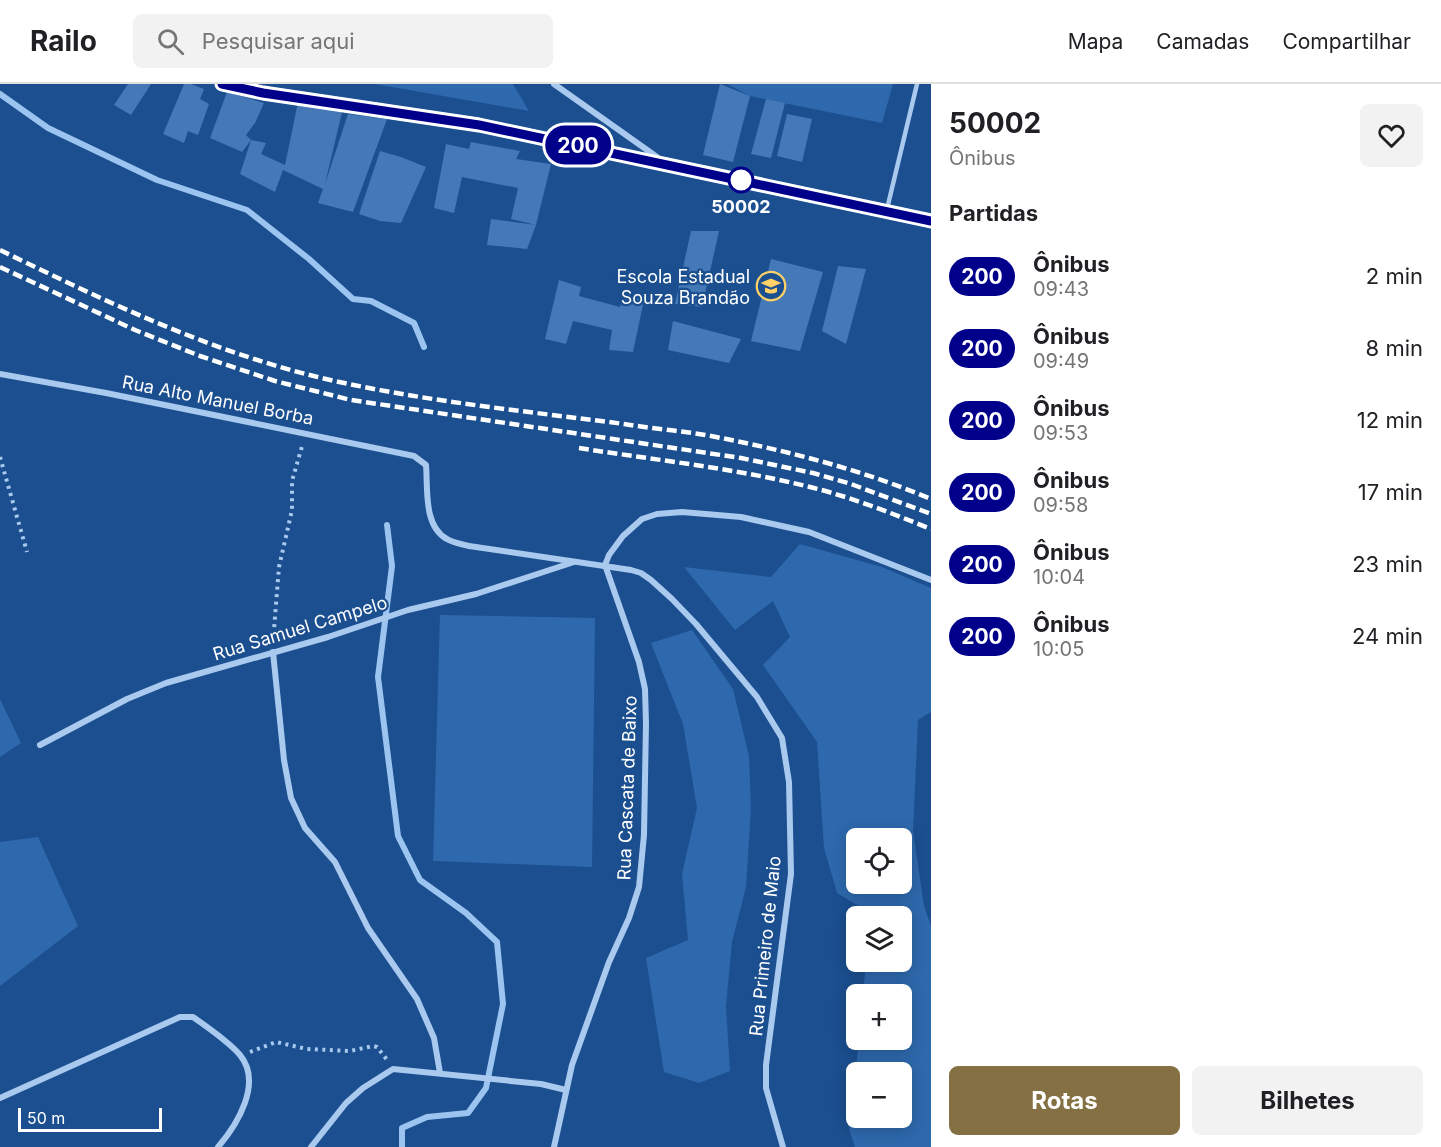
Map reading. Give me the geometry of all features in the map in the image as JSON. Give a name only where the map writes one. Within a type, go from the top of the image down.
[{"type":"main road","points":[[222,84],[263,93],[479,125],[931,221]]},
{"type":"street","points":[[554,84],[664,163]]},
{"type":"street","name":"Rua Alto Manuel Borba","points":[[0,374],[106,393],[414,456],[426,465]]},
{"type":"street","name":"Rua Primeiro de Maio","points":[[426,465],[432,523],[447,540],[469,546],[605,565],[641,573],[672,599],[757,697],[782,738],[789,782],[791,874],[766,1065],[766,1088],[783,1147]]},
{"type":"street","points":[[605,565],[609,555],[623,536],[642,519],[657,514],[682,512],[741,517],[809,531],[931,580]]},
{"type":"street","name":"Rua Samuel Campelo","points":[[40,745],[127,699],[166,683],[372,623],[408,610],[476,594],[577,561]]},
{"type":"street","name":"Rua Cascata de Baixo","points":[[554,1147],[572,1065],[639,887],[644,835],[645,689],[639,662],[605,565]]},
{"type":"street","points":[[273,652],[284,760],[291,798],[305,828],[335,862],[368,928],[417,999],[434,1038],[440,1073]]},
{"type":"street","points":[[0,1098],[180,1017],[193,1017],[241,1056],[247,1071],[247,1094],[232,1129],[218,1147]]},
{"type":"street","points":[[311,1147],[346,1103],[363,1088],[393,1069],[542,1084],[566,1090]]},
{"type":"lane","points":[[886,212],[917,84]]},
{"type":"path","points":[[273,652],[279,567],[292,510],[292,481],[306,433]]},
{"type":"path","points":[[0,457],[27,552]]},
{"type":"path","points":[[241,1056],[276,1042],[306,1049],[350,1051],[373,1046],[377,1047],[393,1069]]},
{"type":"shaded area","points":[[375,84],[513,84],[529,111]]},
{"type":"shaded area","points":[[727,84],[893,84],[882,123],[750,96]]},
{"type":"shaded area","points":[[800,544],[882,567],[931,588],[931,712],[918,720],[913,831],[924,906],[931,926],[931,1147],[855,1147],[849,1129],[912,1128],[912,1062],[857,1062],[858,1050],[912,1050],[912,984],[864,984],[865,972],[912,972],[912,906],[859,906],[837,893],[824,848],[817,742],[763,665],[790,637],[773,601],[735,630],[684,567],[771,577]]},
{"type":"shaded area","points":[[440,615],[595,618],[592,867],[433,861]]},
{"type":"shaded area","points":[[692,630],[733,689],[749,756],[751,809],[746,887],[732,942],[726,1006],[730,1071],[699,1083],[664,1072],[646,958],[688,940],[682,874],[697,808],[683,724],[651,643]]},
{"type":"shaded area","points":[[0,699],[21,743],[0,757]]},
{"type":"shaded area","points":[[38,837],[78,926],[0,986],[0,842]]},
{"type":"building","points":[[128,84],[151,84],[131,115],[114,105]]},
{"type":"building","points":[[184,84],[204,89],[200,99],[209,104],[198,135],[188,131],[184,143],[163,134]]},
{"type":"building","points":[[720,84],[750,96],[733,162],[703,155]]},
{"type":"building","points":[[227,92],[264,103],[255,123],[246,135],[251,140],[242,152],[210,138]]},
{"type":"building","points":[[766,99],[785,103],[771,158],[751,154]]},
{"type":"building","points":[[298,102],[343,108],[325,184],[348,114],[387,119],[353,212],[318,203],[323,189],[283,170],[275,192],[240,174],[251,140],[266,143],[261,154],[285,165]]},
{"type":"building","points":[[787,114],[812,119],[802,162],[777,156]]},
{"type":"building","points":[[471,142],[520,151],[516,159],[551,164],[536,225],[511,219],[518,188],[462,177],[454,213],[434,208],[446,144],[469,149]]},
{"type":"building","points":[[380,151],[426,167],[401,223],[380,221],[359,214]]},
{"type":"building","points":[[491,219],[536,225],[527,249],[487,245]]},
{"type":"building","points":[[691,231],[719,231],[702,307],[675,304]]},
{"type":"building","points":[[771,259],[823,272],[800,351],[751,341]]},
{"type":"building","points":[[838,266],[866,269],[846,344],[822,331]]},
{"type":"building","points":[[559,280],[581,287],[579,296],[620,307],[624,295],[644,300],[633,352],[609,350],[612,330],[573,321],[566,344],[545,339]]},
{"type":"building","points":[[673,321],[741,339],[729,363],[668,350]]},
{"type":"waterway","points":[[0,94],[48,128],[157,180],[247,210],[309,259],[353,299],[371,301],[414,323],[424,347]]},
{"type":"waterway","points":[[387,525],[392,566],[378,677],[398,836],[420,880],[466,913],[497,942],[503,1004],[486,1088],[468,1113],[427,1117],[402,1128],[402,1147]]},
{"type":"railway","points":[[0,250],[85,291],[170,328],[258,360],[303,373],[418,397],[716,437],[825,462],[931,499]]},
{"type":"railway","points":[[0,267],[135,330],[200,356],[275,381],[351,400],[741,458],[813,473],[851,484],[931,514]]},
{"type":"railway","points":[[579,448],[724,469],[781,480],[856,500],[931,529]]},
{"type":"bus line","name":"200","points":[[222,84],[263,93],[479,125],[931,221]]},
{"type":"place","name":"50002","points":[[741,180]]},
{"type":"place","name":"Escola Estadual Souza Brandão","points":[[771,286]]}]
